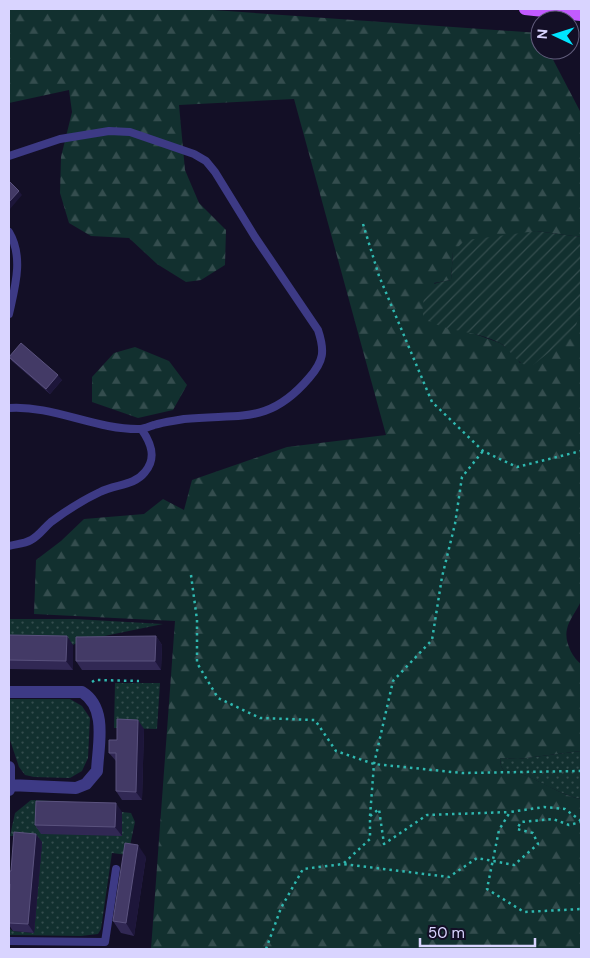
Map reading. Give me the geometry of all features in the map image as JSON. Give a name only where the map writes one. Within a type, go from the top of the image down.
[{"type":"main road","points":[[525,9],[581,14]]},
{"type":"street","points":[[9,692],[82,692],[94,703],[100,720],[97,771],[86,784],[76,788],[9,785]]},
{"type":"street","points":[[9,767],[9,790]]},
{"type":"lane","points":[[9,156],[60,139],[109,131],[130,132],[194,154],[206,161],[318,330],[324,347],[313,373],[301,388],[280,405],[266,412],[251,415],[170,421],[142,430],[115,427],[26,408],[9,408]]},
{"type":"lane","points":[[9,232],[17,252],[16,282],[9,314]]},
{"type":"lane","points":[[10,543],[27,542],[33,539],[50,523],[83,500],[105,489],[129,484],[138,479],[151,462],[152,450],[142,430]]},
{"type":"lane","points":[[9,941],[105,942],[116,868]]},
{"type":"path","points":[[363,224],[379,276],[432,402],[484,451],[517,467],[581,451]]},
{"type":"path","points":[[343,864],[370,839],[374,764],[393,681],[432,640],[442,577],[462,477],[484,451]]},
{"type":"path","points":[[190,575],[197,620],[198,663],[218,698],[260,718],[315,720],[336,752],[374,764],[462,773],[581,771]]},
{"type":"path","points":[[82,692],[94,680],[139,682]]},
{"type":"path","points":[[370,816],[378,808],[384,844],[427,815],[510,812],[544,807],[565,809],[581,822]]},
{"type":"path","points":[[510,812],[499,830],[487,889],[524,912],[581,909]]},
{"type":"path","points":[[266,949],[281,908],[303,869],[343,864],[449,877],[477,858],[514,865],[538,844],[533,833],[517,829],[521,822],[553,819],[569,825],[581,822]]},
{"type":"green space","points":[[9,9],[199,9],[530,32],[530,60],[553,60],[581,113],[581,237],[536,231],[453,252],[451,280],[434,283],[475,334],[500,343],[512,352],[520,363],[579,315],[581,316],[581,601],[569,622],[566,634],[570,648],[581,664],[581,751],[518,759],[500,758],[504,771],[524,775],[562,793],[581,799],[581,949],[151,949],[175,621],[34,614],[36,560],[61,541],[84,519],[144,514],[163,499],[184,510],[192,480],[287,447],[386,435],[294,99],[179,105],[185,170],[199,203],[226,230],[225,265],[201,280],[186,282],[157,264],[129,238],[91,236],[69,223],[60,193],[61,157],[72,112],[69,90],[9,103]]},
{"type":"green space","points":[[536,231],[581,237],[581,316],[579,315],[574,333],[533,365],[523,364],[500,343],[478,335],[440,326],[423,316],[424,299],[427,289],[435,284],[451,280],[453,252],[463,242]]},
{"type":"green space","points":[[135,347],[169,361],[187,385],[173,410],[138,418],[92,402],[92,377],[114,353]]},
{"type":"green space","points":[[9,619],[75,619],[163,624],[80,641],[73,645],[9,644]]},
{"type":"green space","points":[[115,683],[160,683],[157,729],[114,728]]},
{"type":"green space","points":[[9,699],[70,699],[82,706],[90,718],[88,758],[82,771],[70,778],[25,775],[19,767],[9,737]]},
{"type":"green space","points":[[581,751],[581,799],[561,793],[524,775],[504,771],[501,766],[500,758],[518,759]]},
{"type":"green space","points":[[31,800],[73,802],[57,810],[121,836],[122,812],[131,813],[135,822],[128,855],[112,853],[101,929],[98,934],[81,936],[9,935],[9,928],[13,931],[34,933],[42,843],[32,836],[10,836],[15,813]]},
{"type":"building","points":[[9,181],[19,191],[9,202]]},
{"type":"building","points":[[21,343],[58,375],[46,389],[9,357]]},
{"type":"building","points":[[9,635],[67,636],[66,661],[9,660]]},
{"type":"building","points":[[156,636],[155,661],[76,661],[76,637]]},
{"type":"building","points":[[117,719],[138,720],[136,792],[116,791],[116,753],[109,753],[109,740],[117,740]]},
{"type":"building","points":[[36,801],[116,803],[115,827],[35,825]]},
{"type":"building","points":[[14,832],[36,834],[28,924],[9,923],[9,871],[11,871]]},
{"type":"building","points":[[125,843],[138,845],[126,923],[113,921]]}]
